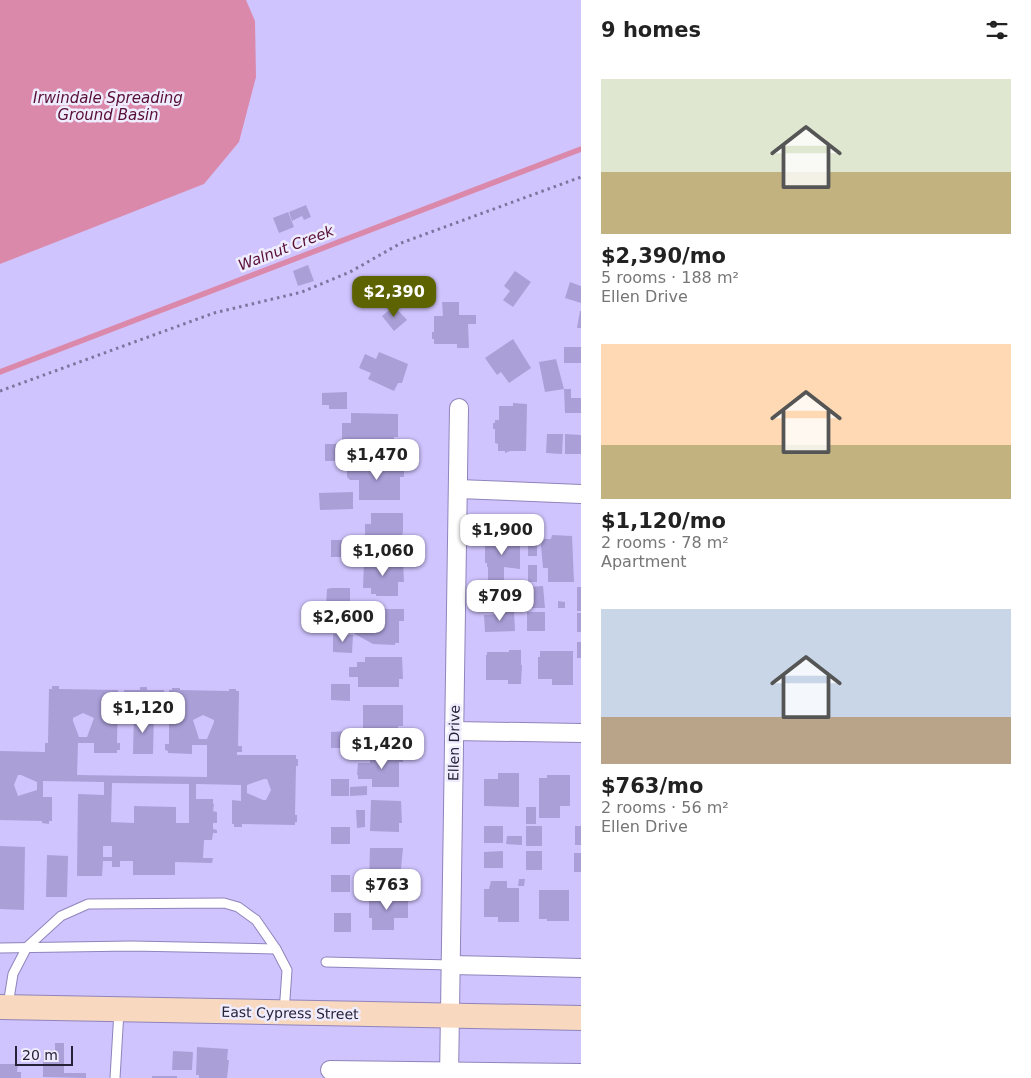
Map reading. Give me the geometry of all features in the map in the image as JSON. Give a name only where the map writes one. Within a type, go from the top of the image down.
[{"type":"main road","name":"East Cypress Street","points":[[4,1007],[581,1018]]},
{"type":"street","name":"Ellen Drive","points":[[449,1075],[459,408]]},
{"type":"street","points":[[458,489],[581,494]]},
{"type":"street","points":[[454,731],[581,733]]},
{"type":"street","points":[[450,965],[581,968]]},
{"type":"street","points":[[330,1070],[449,1075],[581,1074]]},
{"type":"lane","points":[[4,1007],[13,974],[27,947],[61,916],[88,904],[224,903],[238,907],[256,920],[276,949],[287,970],[284,1013]]},
{"type":"lane","points":[[0,948],[151,946],[276,949]]},
{"type":"lane","points":[[326,962],[450,965]]},
{"type":"lane","points":[[115,1078],[118,1010]]},
{"type":"path","points":[[0,391],[214,313],[309,290],[350,272],[402,243],[581,177]]},
{"type":"water","name":"Irwindale Spreading Ground Basin","points":[[0,0],[246,0],[255,21],[256,77],[239,142],[204,184],[0,264]]},
{"type":"building","points":[[306,205],[311,217],[304,220],[302,216],[292,221],[289,212]]},
{"type":"building","points":[[288,212],[294,227],[279,233],[273,218]]},
{"type":"building","points":[[308,265],[314,281],[298,286],[293,271]]},
{"type":"building","points":[[515,271],[531,282],[513,307],[503,300],[510,291],[504,286]]},
{"type":"building","points":[[570,282],[581,286],[581,303],[565,298]]},
{"type":"building","points":[[442,302],[459,302],[459,315],[476,315],[476,324],[468,324],[469,348],[457,348],[457,344],[434,344],[432,332],[434,332],[434,316],[443,316]]},
{"type":"building","points":[[394,306],[407,320],[394,331],[382,316]]},
{"type":"building","points":[[580,311],[581,328],[577,328]]},
{"type":"building","points":[[513,339],[531,368],[509,383],[501,372],[497,375],[485,358]]},
{"type":"building","points":[[564,347],[581,347],[581,363],[564,363]]},
{"type":"building","points":[[379,352],[408,364],[402,383],[398,383],[394,391],[368,379],[371,373],[359,368],[365,354],[376,359]]},
{"type":"building","points":[[556,359],[564,389],[545,392],[539,362]]},
{"type":"building","points":[[564,389],[571,389],[571,398],[581,398],[581,413],[565,413]]},
{"type":"building","points":[[347,392],[347,409],[329,409],[329,405],[322,405],[322,393]]},
{"type":"building","points":[[513,403],[527,404],[526,451],[510,451],[505,453],[505,451],[498,451],[498,444],[495,443],[493,423],[495,423],[495,420],[499,420],[499,406],[513,406]]},
{"type":"building","points":[[351,413],[398,414],[398,437],[394,437],[394,448],[347,446],[342,440],[342,423],[351,423]]},
{"type":"building","points":[[547,434],[563,434],[562,454],[546,453]]},
{"type":"building","points":[[565,434],[581,435],[581,454],[565,454]]},
{"type":"building","points":[[325,444],[345,444],[345,461],[325,461]]},
{"type":"building","points":[[349,465],[404,465],[404,477],[400,477],[400,500],[359,500],[359,480],[350,480],[347,477]]},
{"type":"building","points":[[353,492],[353,509],[320,510],[319,493]]},
{"type":"building","points":[[371,513],[403,513],[403,531],[399,544],[371,544],[371,542],[365,541],[365,524],[371,524]]},
{"type":"building","points":[[511,533],[516,533],[520,537],[520,569],[504,567],[504,581],[488,581],[488,567],[487,563],[485,563],[485,540],[499,540],[499,537],[508,537]]},
{"type":"building","points":[[552,535],[572,536],[574,582],[548,582],[548,568],[543,568],[541,546],[542,539],[551,539]]},
{"type":"building","points":[[528,538],[537,538],[537,556],[528,556]]},
{"type":"building","points":[[331,540],[351,540],[351,557],[331,557]]},
{"type":"building","points":[[403,561],[404,582],[398,582],[398,596],[376,596],[376,594],[371,594],[371,588],[363,588],[364,562]]},
{"type":"building","points":[[528,565],[537,565],[537,582],[528,582]]},
{"type":"building","points":[[543,586],[545,608],[528,608],[528,588]]},
{"type":"building","points":[[577,587],[581,587],[581,611],[577,611]]},
{"type":"building","points":[[350,588],[350,605],[326,605],[327,589]]},
{"type":"building","points":[[485,588],[504,588],[504,605],[485,605]]},
{"type":"building","points":[[558,601],[565,602],[565,608],[558,608]]},
{"type":"building","points":[[360,609],[404,609],[404,621],[399,621],[399,643],[395,643],[395,645],[373,644],[355,634],[355,620],[360,620]]},
{"type":"building","points":[[502,611],[514,611],[515,631],[485,632],[484,615],[502,614]]},
{"type":"building","points":[[527,612],[545,612],[545,631],[527,631]]},
{"type":"building","points":[[577,613],[581,613],[581,632],[577,632]]},
{"type":"building","points":[[333,634],[353,635],[352,653],[333,652]]},
{"type":"building","points":[[577,642],[581,642],[581,658],[577,658]]},
{"type":"building","points":[[509,650],[521,650],[521,684],[508,684],[508,680],[486,680],[487,652],[509,652]]},
{"type":"building","points":[[540,651],[573,651],[573,685],[552,685],[552,679],[538,679],[538,657],[540,657]]},
{"type":"building","points":[[365,657],[402,657],[403,679],[399,679],[399,687],[358,687],[358,677],[349,677],[349,667],[357,667],[357,662],[365,662]]},
{"type":"building","points":[[331,684],[350,684],[350,701],[331,700]]},
{"type":"building","points":[[52,686],[59,686],[59,689],[118,690],[117,743],[120,743],[120,750],[117,750],[117,753],[94,753],[94,743],[78,743],[77,775],[207,777],[207,745],[192,745],[192,754],[168,753],[165,750],[165,744],[169,744],[169,708],[124,707],[124,690],[140,690],[140,687],[147,687],[147,690],[164,690],[164,698],[169,698],[169,690],[172,690],[172,688],[180,688],[180,690],[229,691],[229,689],[236,689],[236,691],[239,691],[238,746],[242,746],[242,752],[237,752],[237,755],[296,755],[296,759],[298,759],[298,766],[296,766],[295,815],[297,815],[297,822],[295,822],[295,825],[242,824],[242,827],[234,827],[234,824],[232,824],[232,800],[241,801],[241,785],[196,784],[196,799],[213,799],[213,811],[217,812],[217,823],[213,823],[213,829],[217,830],[217,833],[213,833],[212,840],[204,840],[203,858],[213,858],[212,863],[175,862],[175,875],[133,875],[133,861],[120,861],[120,867],[112,867],[112,861],[103,861],[102,876],[77,876],[78,794],[104,795],[104,782],[43,781],[43,797],[52,797],[52,821],[49,821],[49,824],[42,823],[42,821],[0,820],[0,751],[45,752],[45,743],[48,743],[49,689],[52,689]],"holes":[[[83,713],[94,718],[87,737],[79,737],[73,718]],[[203,715],[214,720],[214,722],[207,739],[199,739],[193,720]],[[18,775],[37,782],[37,790],[18,796],[14,785]],[[267,779],[271,790],[266,800],[263,800],[247,793],[247,785]],[[112,783],[189,784],[189,823],[176,823],[176,807],[134,806],[134,823],[111,822]],[[103,846],[112,846],[112,857],[103,857]]]},
{"type":"building","points":[[363,705],[403,705],[403,726],[398,726],[398,740],[376,740],[363,736]]},
{"type":"building","points":[[134,713],[154,714],[153,754],[133,754]]},
{"type":"building","points":[[350,731],[350,748],[331,748],[331,732]]},
{"type":"building","points":[[370,753],[403,753],[403,762],[399,762],[399,787],[372,787],[372,779],[358,779],[358,763],[370,763]]},
{"type":"building","points":[[498,773],[519,773],[519,807],[484,806],[484,779],[498,779]]},
{"type":"building","points":[[547,775],[570,775],[570,806],[560,806],[560,818],[539,818],[539,778],[547,778]]},
{"type":"building","points":[[331,779],[349,779],[349,796],[331,796]]},
{"type":"building","points":[[367,786],[367,795],[350,796],[350,787]]},
{"type":"building","points":[[371,800],[401,801],[402,823],[399,823],[399,832],[370,831]]},
{"type":"building","points":[[526,807],[536,807],[536,824],[526,824]]},
{"type":"building","points":[[356,810],[365,810],[365,827],[357,828]]},
{"type":"building","points":[[484,826],[503,826],[503,843],[484,843]]},
{"type":"building","points":[[526,826],[542,826],[542,846],[526,846]]},
{"type":"building","points":[[575,826],[581,826],[581,845],[575,845]]},
{"type":"building","points":[[331,827],[350,827],[350,844],[331,844]]},
{"type":"building","points":[[507,836],[522,836],[522,845],[506,844]]},
{"type":"building","points":[[0,846],[25,847],[24,910],[0,909]]},
{"type":"building","points":[[370,848],[403,848],[401,869],[398,869],[399,883],[369,883]]},
{"type":"building","points":[[503,851],[503,868],[484,868],[484,852]]},
{"type":"building","points":[[526,851],[542,851],[542,870],[526,870]]},
{"type":"building","points":[[574,853],[581,853],[581,872],[574,872]]},
{"type":"building","points":[[47,855],[68,856],[67,897],[46,897]]},
{"type":"building","points":[[331,875],[350,875],[350,892],[331,892]]},
{"type":"building","points":[[519,879],[525,879],[524,886],[518,886]]},
{"type":"building","points":[[491,881],[507,881],[507,888],[519,888],[519,922],[498,922],[498,917],[484,917],[484,889],[489,889]]},
{"type":"building","points":[[539,890],[569,890],[569,921],[539,919]]},
{"type":"building","points":[[408,896],[408,918],[394,918],[394,930],[372,930],[372,918],[369,918],[369,897]]},
{"type":"building","points":[[334,913],[351,913],[351,932],[334,932]]},
{"type":"building","points":[[55,1043],[64,1043],[64,1073],[86,1073],[86,1078],[43,1077],[43,1050],[55,1050]]},
{"type":"building","points":[[197,1047],[228,1049],[227,1078],[199,1078],[199,1075],[196,1075]]},
{"type":"building","points":[[173,1051],[193,1052],[192,1070],[172,1070]]},
{"type":"building","points":[[0,1064],[18,1064],[17,1072],[21,1072],[21,1078],[0,1078]]},
{"type":"building","points":[[152,1076],[177,1076],[177,1078],[152,1078]]},
{"type":"waterway","name":"Walnut Creek","points":[[0,372],[581,149]]}]
